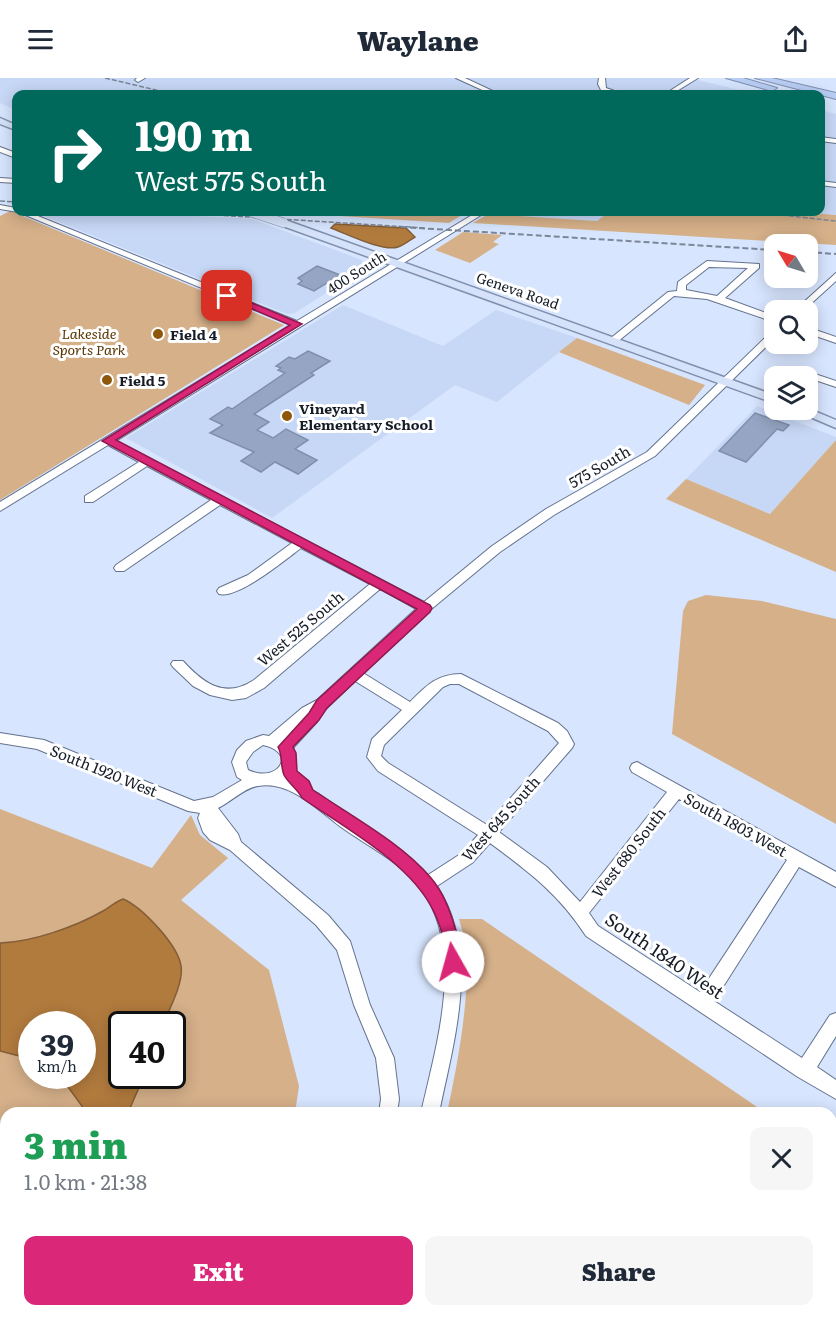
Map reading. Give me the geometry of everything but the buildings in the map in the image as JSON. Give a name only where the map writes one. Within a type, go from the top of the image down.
[{"type":"highway","points":[[731,78],[782,90]]},
{"type":"highway","points":[[760,78],[811,90]]},
{"type":"main road","name":"Geneva Road","points":[[262,216],[764,395]]},
{"type":"main road","points":[[818,417],[836,424]]},
{"type":"street","points":[[459,78],[487,90]]},
{"type":"street","points":[[602,78],[601,84],[603,89],[606,90]]},
{"type":"street","points":[[675,90],[695,78]]},
{"type":"street","points":[[32,216],[297,324]]},
{"type":"street","name":"400 South","points":[[429,243],[445,228],[466,216]]},
{"type":"street","name":"400 South","points":[[0,507],[475,216]]},
{"type":"street","points":[[682,291],[681,284],[707,264],[756,266],[717,300]]},
{"type":"street","points":[[810,300],[836,276]]},
{"type":"street","points":[[614,340],[671,294],[682,291],[764,316]]},
{"type":"street","points":[[818,334],[836,340]]},
{"type":"street","name":"575 South","points":[[278,744],[314,717],[322,704],[354,674],[426,608],[496,549],[532,524],[651,454],[764,343]]},
{"type":"street","points":[[818,377],[836,384]]},
{"type":"street","points":[[108,441],[426,608]]},
{"type":"street","points":[[89,499],[148,461]]},
{"type":"street","points":[[120,568],[219,500]]},
{"type":"street","points":[[223,591],[252,578],[299,543]]},
{"type":"street","name":"West 525 South","points":[[178,664],[186,674],[207,687],[222,694],[241,694],[259,684],[378,584]]},
{"type":"street","points":[[354,674],[410,709]]},
{"type":"street","name":"West 645 South","points":[[410,709],[438,683],[449,679],[461,679],[553,727],[562,735],[567,744],[467,858],[427,884]]},
{"type":"street","name":"South 1840 West","points":[[410,709],[376,743],[374,757],[383,767],[488,833],[542,872],[592,931],[836,1090]]},
{"type":"street","name":"South 1920 West","points":[[0,738],[39,744],[143,784],[184,804],[199,807],[210,806]]},
{"type":"street","points":[[307,794],[304,785],[291,774],[288,766],[289,753],[278,744],[258,741],[244,750],[239,762],[240,769],[249,778],[282,780],[307,794],[407,863],[427,884],[442,910],[453,946],[453,996],[431,1107]]},
{"type":"street","points":[[272,779],[284,772],[288,766]]},
{"type":"street","name":"South 1803 West","points":[[637,768],[836,880]]},
{"type":"street","points":[[240,769],[210,806],[205,818],[208,828],[226,843],[234,845],[322,920],[345,946],[362,1005],[385,1058],[389,1107]]},
{"type":"street","points":[[210,806],[226,799],[238,788],[256,780]]},
{"type":"street","name":"West 680 South","points":[[579,913],[676,791]]},
{"type":"street","points":[[702,1004],[797,858]]},
{"type":"street","points":[[804,1071],[836,1021]]},
{"type":"shaded area","points":[[0,78],[689,78],[739,90],[12,90],[12,108],[0,103]]},
{"type":"shaded area","points":[[825,111],[836,114],[836,215],[825,214]]},
{"type":"shaded area","points":[[44,216],[195,216],[252,219],[362,260],[362,270],[295,313],[287,314]]},
{"type":"shaded area","points":[[519,216],[604,216],[597,221]]},
{"type":"shaded area","points":[[335,224],[406,228],[415,237],[398,247],[383,247],[331,228]]},
{"type":"shaded area","name":"Vineyard Elementary School","points":[[343,305],[443,346],[496,310],[577,338],[497,402],[455,385],[272,518],[126,438]]},
{"type":"shaded area","points":[[757,406],[764,409],[764,420],[793,420],[836,437],[836,440],[770,514],[686,479]]},
{"type":"shaded area","points":[[123,899],[131,903],[149,918],[166,938],[181,966],[180,980],[169,1011],[108,1011],[108,1089],[138,1089],[130,1107],[83,1107],[69,1089],[96,1089],[96,1011],[18,1011],[18,1056],[0,1051],[0,943],[39,937],[67,928]]},
{"type":"green space","name":"Lakeside Sports Park","points":[[10,211],[12,216],[22,216],[284,325],[0,500],[0,216]]},
{"type":"green space","points":[[836,215],[836,245],[818,244],[818,234],[764,234],[764,241],[473,223],[485,216],[597,221],[604,216]]},
{"type":"green space","points":[[340,216],[460,216],[449,223]]},
{"type":"green space","points":[[463,232],[502,235],[493,242],[499,244],[470,263],[435,250]]},
{"type":"green space","points":[[577,338],[705,385],[689,405],[559,352]]},
{"type":"green space","points":[[836,440],[836,572],[666,499],[686,479],[770,514]]},
{"type":"green space","points":[[706,595],[762,601],[836,619],[836,824],[672,734],[683,611],[688,601]]},
{"type":"green space","points":[[0,809],[152,868],[191,815],[200,835],[228,858],[181,900],[269,970],[299,1086],[296,1107],[0,1107]]},
{"type":"green space","points":[[459,919],[482,919],[757,1107],[448,1107],[464,1015],[467,976],[465,942]]},
{"type":"railway","points":[[105,78],[156,90]]},
{"type":"railway","points":[[0,201],[12,202]]},
{"type":"railway","points":[[232,216],[425,228]]},
{"type":"railway","points":[[790,216],[836,221]]},
{"type":"railway","points":[[401,227],[764,249]]},
{"type":"railway","points":[[818,253],[836,254]]},
{"type":"place","name":"Field 4","points":[[158,334]]},
{"type":"place","name":"Field 5","points":[[107,380]]},
{"type":"place","name":"Vineyard Elementary School","points":[[287,416]]},
{"type":"route","points":[[227,296],[297,324],[108,441],[426,608],[322,704],[314,717],[285,747],[289,753],[288,766],[291,774],[304,785],[307,794],[407,863],[427,884],[442,910],[453,946],[453,962]]}]
